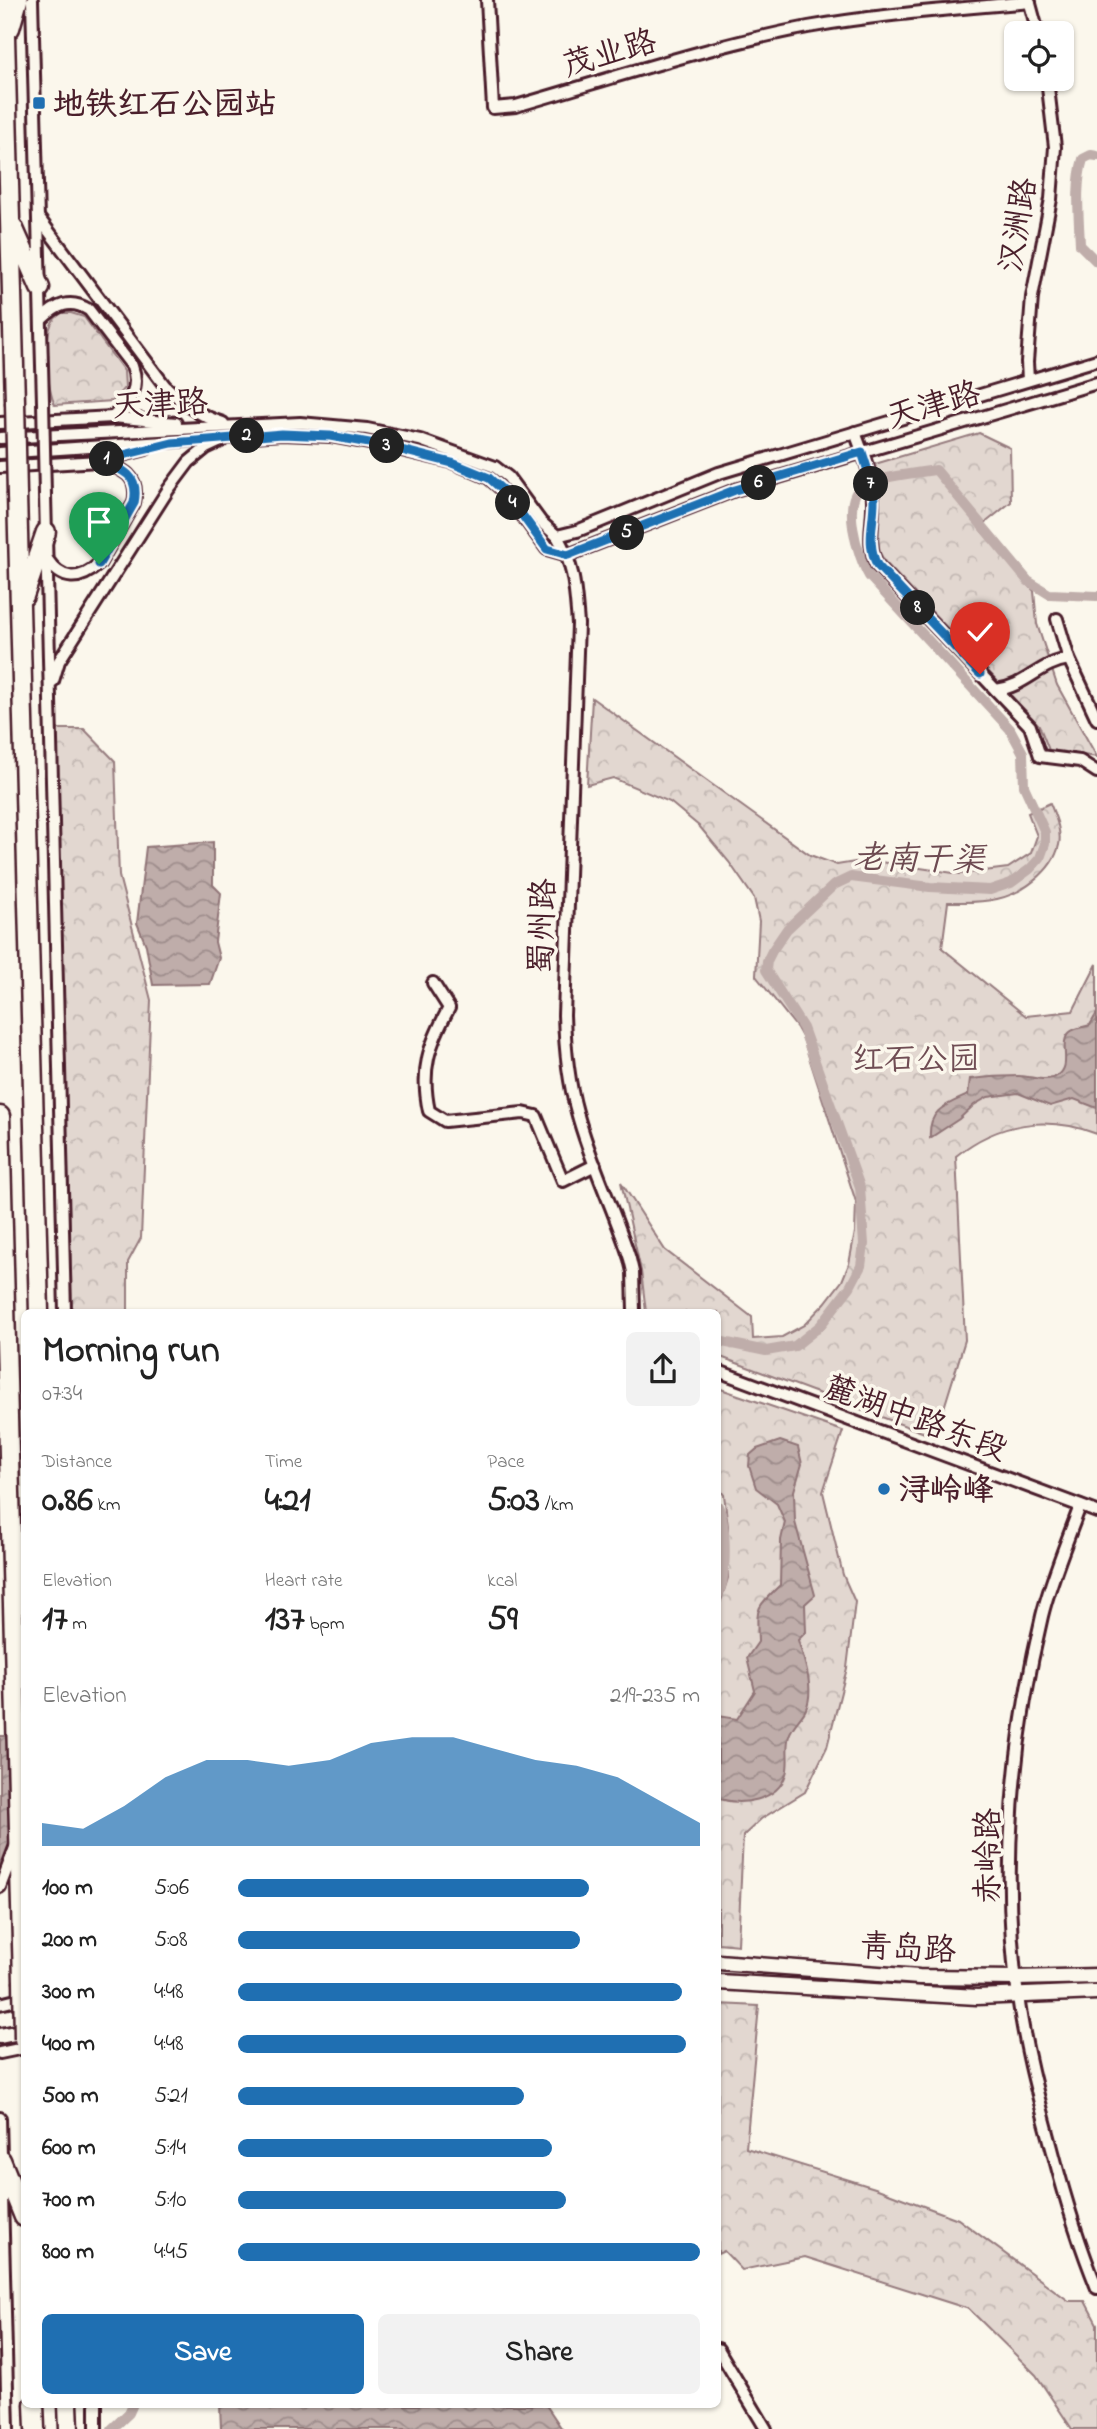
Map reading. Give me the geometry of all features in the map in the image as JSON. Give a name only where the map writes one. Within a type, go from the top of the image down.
[{"type":"highway","points":[[4,0],[39,1309]]},
{"type":"highway","points":[[5,44],[18,0]]},
{"type":"highway","points":[[9,217],[40,288]]},
{"type":"highway","points":[[20,606],[46,532]]},
{"type":"highway","points":[[0,1116],[21,1909]]},
{"type":"highway","points":[[1,2155],[21,2209]]},
{"type":"highway","points":[[34,2408],[35,2429]]},
{"type":"highway","points":[[68,2408],[69,2429]]},
{"type":"main road","name":"青岛路","points":[[721,1962],[871,1974],[1016,1978],[1097,1976]]},
{"type":"main road","name":"青岛路","points":[[721,1982],[977,1997],[1097,1992]]},
{"type":"main road","points":[[0,2019],[21,2015]]},
{"type":"main road","points":[[0,2036],[21,2032]]},
{"type":"street","points":[[32,0],[65,1309]]},
{"type":"street","name":"茂业路","points":[[487,0],[493,107],[516,106],[692,55],[808,27],[876,16],[1029,1]]},
{"type":"street","points":[[1029,1],[1035,21]]},
{"type":"street","name":"汉洲路","points":[[1028,380],[1032,297],[1052,200],[1055,147],[1048,91]]},
{"type":"street","points":[[38,217],[165,386],[189,408],[229,431],[189,462],[168,490],[59,661],[50,690]]},
{"type":"street","points":[[41,320],[59,305],[80,304],[89,310],[132,366],[136,386],[134,394],[113,417]]},
{"type":"street","name":"天津路","points":[[0,453],[172,443],[229,431],[300,423],[334,424],[395,434],[458,452],[495,467],[508,477],[541,522],[557,536],[577,531],[719,474],[1097,360]]},
{"type":"street","name":"天津路","points":[[0,438],[206,426],[229,431],[330,436],[386,446],[452,463],[489,478],[506,493],[547,549],[568,555],[735,490],[1097,383]]},
{"type":"street","points":[[0,423],[113,417],[206,426]]},
{"type":"street","points":[[855,432],[874,499],[870,542],[871,553],[877,565],[1030,726],[1041,756],[1080,761],[1097,772]]},
{"type":"street","points":[[0,467],[99,461],[172,443]]},
{"type":"street","points":[[47,558],[54,568],[69,576],[80,577],[91,571],[99,564],[134,503],[135,483],[128,474],[99,461]]},
{"type":"street","name":"蜀州路","points":[[557,536],[568,555],[574,577],[578,624],[565,1042],[577,1113],[630,1259],[634,1309]]},
{"type":"street","points":[[1057,619],[1069,659],[1097,719]]},
{"type":"street","points":[[996,690],[1020,684],[1050,664],[1069,659]]},
{"type":"street","points":[[433,983],[449,1008],[432,1039],[424,1087],[429,1111],[445,1121],[523,1113],[536,1116],[563,1181],[595,1165]]},
{"type":"street","name":"麓湖中路东段","points":[[721,1372],[1097,1512]]},
{"type":"street","name":"赤岭路","points":[[1080,1506],[1042,1613],[1025,1694],[1011,1823],[1011,1882],[1018,1994],[1044,2121],[1062,2185],[1097,2288]]},
{"type":"street","points":[[1,1885],[18,1839]]},
{"type":"street","points":[[0,2004],[21,1991]]},
{"type":"street","points":[[0,2053],[21,2049]]},
{"type":"street","points":[[0,2118],[8,2429]]},
{"type":"street","points":[[721,2354],[766,2429]]},
{"type":"street","points":[[96,2408],[96,2429]]},
{"type":"green space","points":[[62,313],[84,317],[124,371],[125,387],[113,401],[55,405],[48,377],[47,354],[52,323]]},
{"type":"green space","points":[[979,433],[1010,448],[1011,502],[979,528],[1034,591],[1037,624],[1057,685],[1097,757],[1049,750],[1039,725],[885,562],[880,553],[880,497],[875,464]]},
{"type":"green space","name":"红石公园","points":[[592,698],[810,855],[837,865],[867,860],[960,874],[1008,868],[1031,853],[1037,836],[1028,813],[1050,803],[1058,824],[1060,840],[1050,864],[1026,887],[1007,896],[985,901],[948,902],[942,948],[1026,1016],[1073,1011],[1097,964],[1097,1134],[1060,1125],[1024,1125],[989,1136],[956,1156],[965,1340],[935,1437],[721,1357],[721,1309],[646,1309],[641,1271],[621,1182],[665,1250],[752,1317],[753,1339],[782,1337],[804,1325],[842,1281],[849,1264],[855,1232],[856,1202],[803,1039],[756,976],[759,921],[754,898],[700,827],[670,802],[613,778],[587,785]]},
{"type":"green space","points":[[56,729],[84,729],[115,761],[119,876],[151,1000],[141,1238],[128,1262],[128,1309],[72,1309]]},
{"type":"green space","points":[[721,1389],[843,1431],[823,1492],[843,1575],[855,1602],[847,1668],[827,1747],[805,1792],[761,1819],[743,1836],[738,1945],[721,1943],[721,1600],[728,1578],[728,1526],[724,1495],[721,1491]]},
{"type":"green space","points":[[721,2004],[759,2006],[746,2148],[875,2188],[958,2219],[1069,2301],[1085,2301],[1097,2324],[1097,2429],[1072,2429],[1036,2375],[969,2309],[805,2257],[742,2270],[724,2251],[721,2252]]},
{"type":"water","points":[[213,842],[213,885],[221,893],[215,942],[219,958],[210,984],[153,985],[146,945],[137,923],[146,847]]},
{"type":"water","points":[[1097,1013],[1097,1108],[1074,1099],[1050,1106],[1018,1093],[988,1097],[930,1138],[935,1115],[945,1106],[968,1095],[970,1079],[1019,1076],[1048,1079],[1057,1076],[1064,1066],[1066,1037],[1074,1030],[1090,1025]]},
{"type":"water","points":[[780,1441],[798,1447],[802,1464],[794,1491],[795,1522],[815,1595],[805,1604],[806,1632],[798,1640],[808,1674],[808,1701],[789,1736],[786,1774],[782,1783],[767,1796],[737,1802],[721,1799],[721,1716],[737,1719],[755,1691],[747,1658],[758,1642],[757,1622],[761,1605],[780,1585],[781,1540],[785,1522],[777,1504],[756,1488],[749,1466],[750,1455],[757,1449]]},
{"type":"water","points":[[0,1736],[21,1736],[21,1876],[0,1879]]},
{"type":"water","points":[[220,2408],[548,2408],[562,2429],[221,2429]]},
{"type":"waterway","name":"老南干渠","points":[[1097,156],[1091,155],[1083,159],[1078,202],[1080,245],[1097,262]]},
{"type":"waterway","name":"老南干渠","points":[[721,1342],[766,1351],[795,1346],[820,1326],[850,1287],[861,1266],[864,1244],[860,1187],[803,1028],[766,970],[772,951],[787,929],[834,885],[851,877],[930,887],[990,890],[1011,883],[1030,869],[1040,858],[1045,844],[1045,832],[1024,786],[1023,753],[1010,729],[869,576],[860,556],[853,528],[853,502],[857,491],[865,484],[878,480],[936,470],[1028,581],[1049,594],[1097,596]]},
{"type":"waterway","name":"老南干渠","points":[[721,1514],[725,1550],[721,1586]]},
{"type":"waterway","name":"老南干渠","points":[[112,2429],[131,2408]]},
{"type":"place","name":"地铁红石公园站","points":[[39,103]]},
{"type":"place","name":"浔岭峰","points":[[884,1489]]},
{"type":"route","points":[[99,564],[134,503],[136,493],[135,483],[128,474],[99,461],[172,443],[282,434],[330,436],[386,446],[452,463],[489,478],[506,493],[547,549],[568,555],[735,490],[862,452],[874,499],[870,542],[871,553],[877,565],[980,674]]}]
